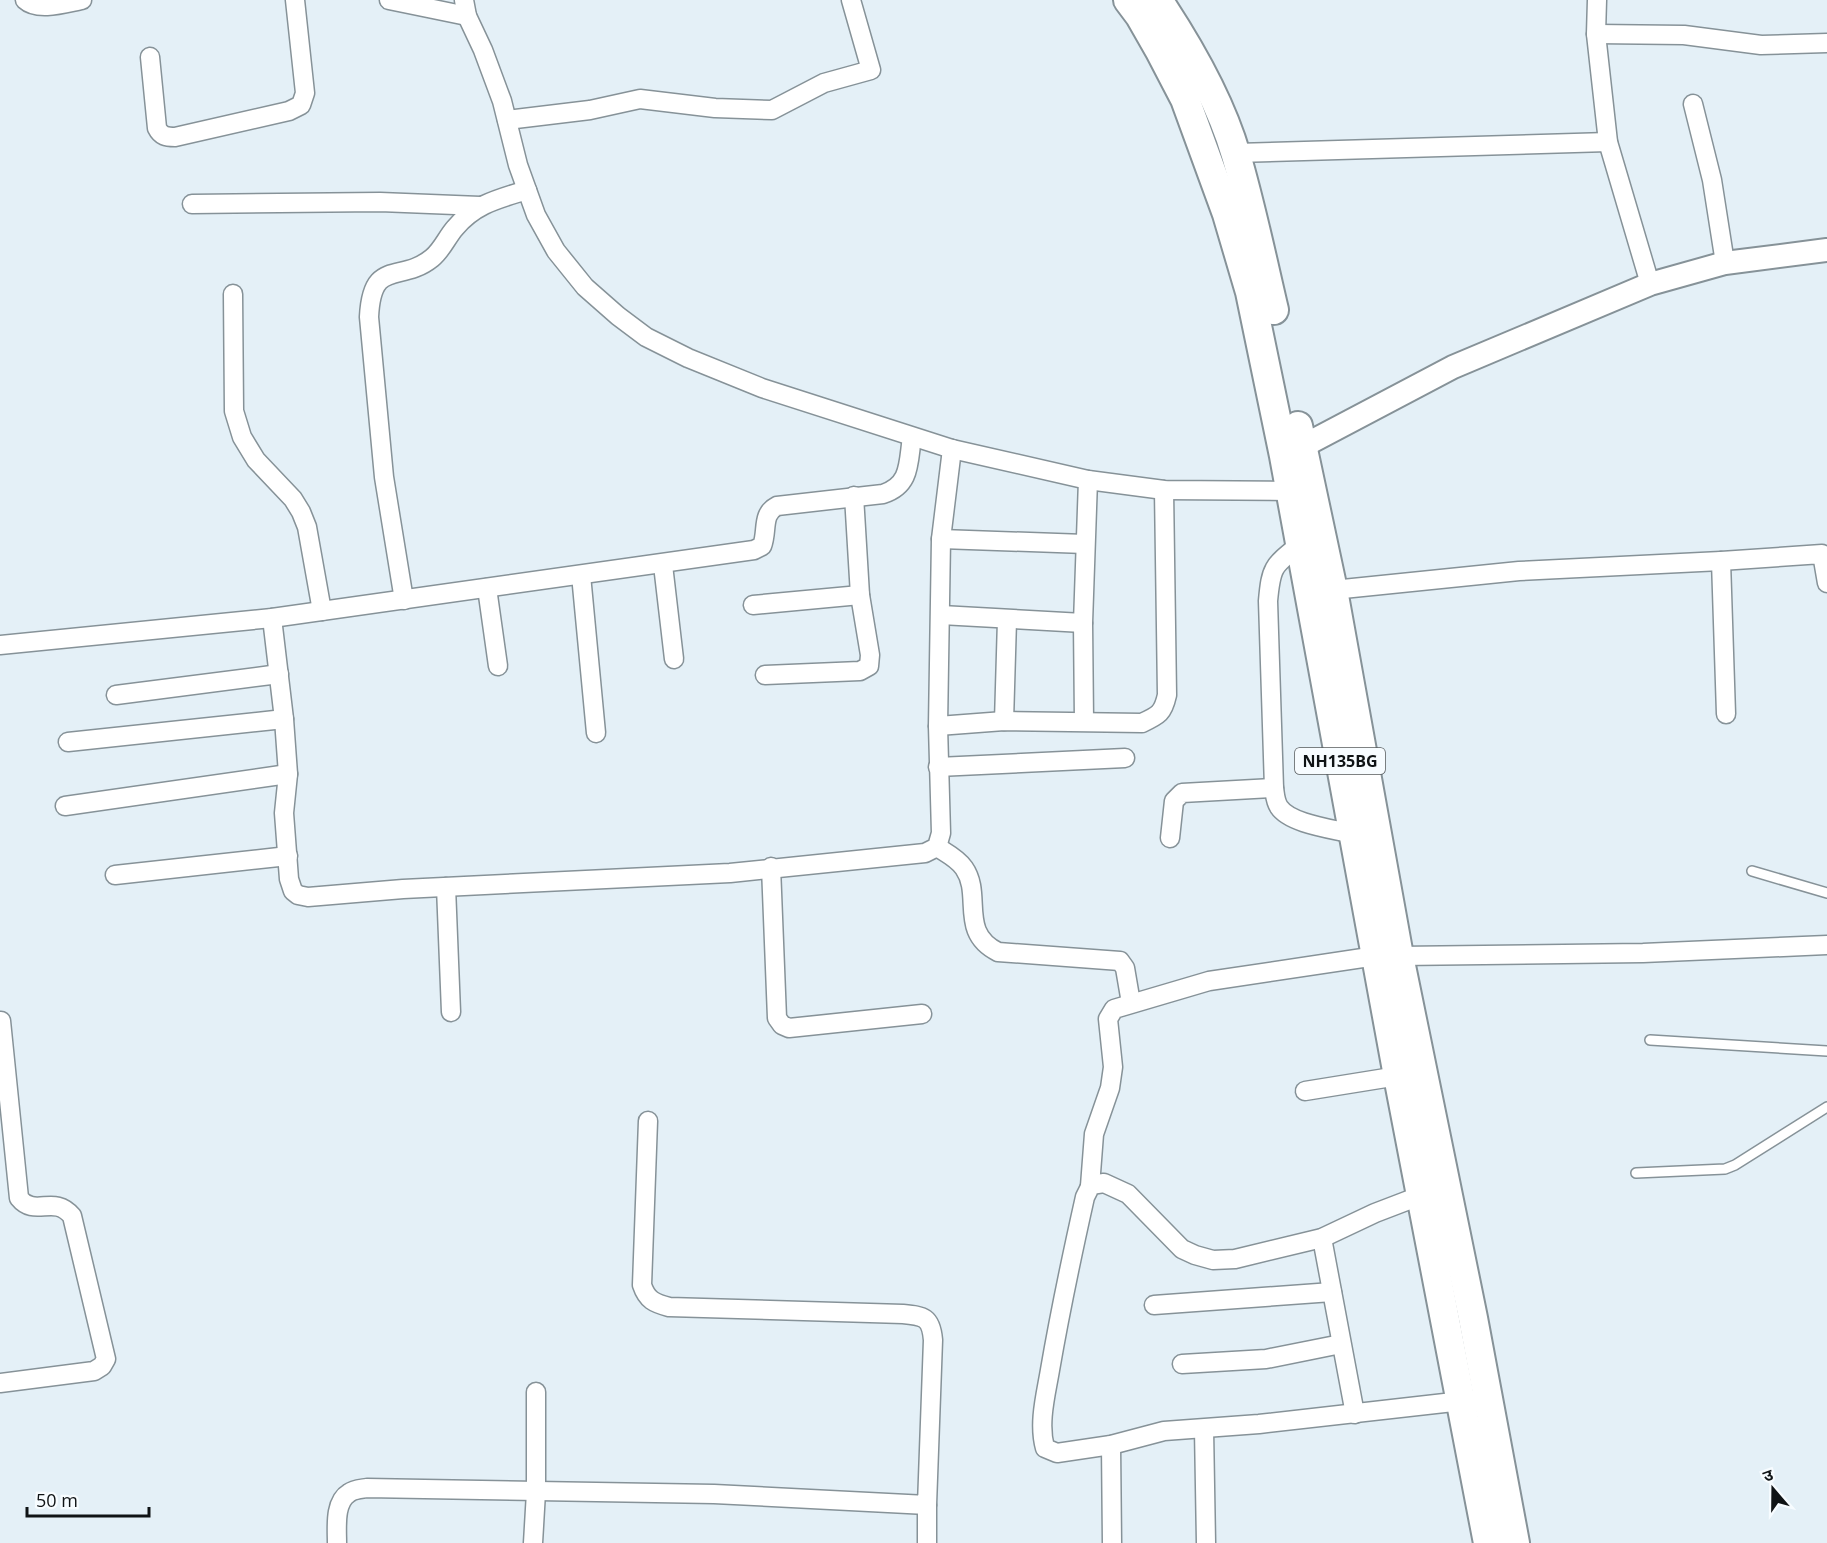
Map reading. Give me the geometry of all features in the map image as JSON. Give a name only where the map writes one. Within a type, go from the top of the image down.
[{"type":"highway","name":"NH135BG","points":[[1128,0],[1155,42],[1185,99],[1220,194],[1250,292],[1333,590],[1388,956],[1474,1399],[1488,1543]]},
{"type":"highway","name":"NH135BG","points":[[1158,0],[1189,47],[1236,153],[1275,315],[1293,451],[1290,490],[1353,834],[1388,956],[1398,1077],[1422,1195],[1474,1399],[1515,1543]]},
{"type":"street","points":[[25,0],[34,5],[56,5],[82,0]]},
{"type":"street","points":[[150,57],[157,128],[160,134],[166,137],[175,137],[289,111],[301,105],[305,93],[295,0]]},
{"type":"street","points":[[389,0],[465,8],[502,101],[536,215],[556,251],[585,286],[618,316],[646,337],[688,358],[762,388],[951,449],[1088,480],[1164,490],[1290,490]]},
{"type":"street","points":[[507,120],[590,110],[640,99],[715,108],[772,110],[824,83],[871,69],[851,0]]},
{"type":"street","points":[[1597,0],[1596,34],[1608,142],[1650,284]]},
{"type":"street","points":[[1596,34],[1684,35],[1761,45],[1827,44]]},
{"type":"street","points":[[1693,104],[1712,180],[1725,263]]},
{"type":"street","points":[[1236,153],[1608,142]]},
{"type":"street","points":[[192,204],[380,202],[480,206],[527,190]]},
{"type":"street","points":[[404,600],[384,477],[369,317],[370,296],[377,283],[389,275],[417,266],[432,258],[454,228],[480,206]]},
{"type":"street","points":[[1293,451],[1454,367],[1650,284],[1725,263],[1827,250]]},
{"type":"street","points":[[233,294],[234,411],[242,437],[256,460],[293,499],[301,512],[307,527],[322,611]]},
{"type":"street","points":[[0,645],[272,618],[663,565],[754,550],[762,546],[765,538],[766,518],[770,510],[777,506],[890,492],[906,477],[912,437]]},
{"type":"street","points":[[272,618],[288,774],[285,813],[290,886],[298,895],[308,897],[446,886],[730,873],[925,853],[937,847],[941,833],[938,726],[941,539],[951,449]]},
{"type":"street","points":[[1084,722],[1083,623],[1088,480]]},
{"type":"street","points":[[938,726],[1004,721],[1142,723],[1156,717],[1164,709],[1167,694],[1164,490]]},
{"type":"street","points":[[765,675],[860,671],[869,666],[870,655],[860,596],[854,496]]},
{"type":"street","points":[[941,539],[1085,544]]},
{"type":"street","points":[[1299,545],[1278,562],[1270,577],[1268,601],[1276,803],[1286,815],[1353,834]]},
{"type":"street","points":[[1333,590],[1519,571],[1824,554],[1827,584]]},
{"type":"street","points":[[1721,561],[1726,714]]},
{"type":"street","points":[[663,565],[674,659]]},
{"type":"street","points":[[581,575],[596,733]]},
{"type":"street","points":[[487,588],[498,666]]},
{"type":"street","points":[[753,605],[860,596]]},
{"type":"street","points":[[940,615],[1083,623]]},
{"type":"street","points":[[1004,721],[1007,620]]},
{"type":"street","points":[[116,694],[279,674]]},
{"type":"street","points":[[68,742],[284,719]]},
{"type":"street","points":[[938,767],[1125,758]]},
{"type":"street","points":[[65,806],[288,774]]},
{"type":"street","points":[[1170,838],[1174,801],[1182,793],[1274,788]]},
{"type":"street","points":[[937,847],[957,860],[965,870],[969,881],[975,925],[979,937],[987,946],[998,952],[1120,961],[1125,968],[1131,1003]]},
{"type":"street","points":[[115,875],[288,856]]},
{"type":"street","points":[[771,867],[777,1018],[782,1025],[789,1028],[922,1014]]},
{"type":"street","points":[[446,886],[451,1012]]},
{"type":"street","points":[[1474,1399],[1355,1414],[1164,1431],[1111,1445],[1056,1453],[1045,1448],[1042,1438],[1045,1403],[1059,1316],[1085,1197],[1090,1186],[1094,1134],[1110,1088],[1113,1067],[1108,1020],[1114,1010],[1209,981],[1388,956],[1643,952],[1827,945]]},
{"type":"street","points":[[0,1383],[94,1371],[102,1366],[106,1359],[72,1216],[66,1209],[56,1206],[31,1207],[18,1198],[1,1021]]},
{"type":"street","points":[[1305,1091],[1398,1077]]},
{"type":"street","points":[[648,1121],[642,1285],[646,1295],[655,1303],[669,1307],[903,1314],[928,1320],[932,1328],[933,1340],[927,1543]]},
{"type":"street","points":[[1090,1186],[1104,1183],[1128,1194],[1182,1249],[1213,1260],[1235,1259],[1322,1238],[1375,1213],[1422,1195]]},
{"type":"street","points":[[1322,1238],[1355,1414]]},
{"type":"street","points":[[1154,1305],[1332,1292]]},
{"type":"street","points":[[1182,1364],[1266,1359],[1341,1344]]},
{"type":"street","points":[[533,1543],[536,1492],[536,1392]]},
{"type":"street","points":[[1204,1428],[1206,1543]]},
{"type":"street","points":[[1111,1445],[1112,1543]]},
{"type":"street","points":[[337,1543],[339,1508],[342,1498],[350,1491],[367,1488],[714,1494],[927,1505]]},
{"type":"lane","points":[[1752,871],[1827,893]]},
{"type":"lane","points":[[1650,1040],[1827,1051]]},
{"type":"lane","points":[[1636,1173],[1725,1169],[1735,1166],[1827,1107]]}]
